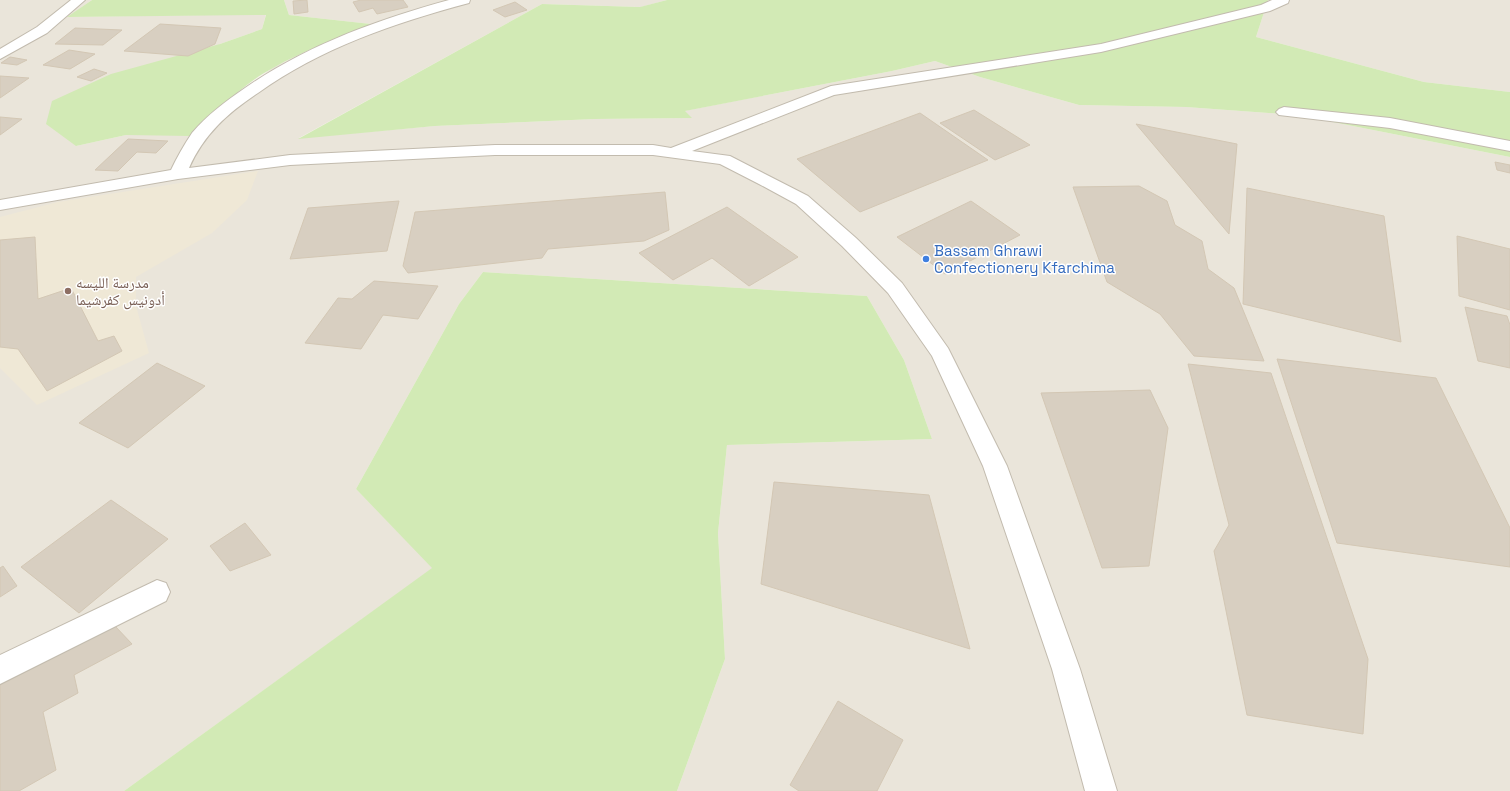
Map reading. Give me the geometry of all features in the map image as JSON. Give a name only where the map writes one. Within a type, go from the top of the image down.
[{"type":"street","points":[[0,55],[42,30],[79,0]]},
{"type":"street","points":[[178,174],[187,154],[199,136],[226,108],[267,78],[298,59],[348,36],[383,23],[464,0]]},
{"type":"street","points":[[673,152],[831,91],[1101,48],[1265,8],[1283,0]]},
{"type":"street","points":[[1284,112],[1390,123],[1510,146]]},
{"type":"street","points":[[0,205],[178,174],[290,160],[487,150],[653,150],[724,160],[802,200],[849,242],[895,288],[942,353],[996,466],[1066,669],[1101,791]]},
{"type":"street","points":[[0,670],[157,592]]},
{"type":"shaded area","points":[[0,0],[92,0],[68,17],[266,14],[262,29],[220,44],[76,146],[126,135],[190,135],[217,109],[272,68],[304,52],[371,24],[289,15],[284,0],[667,0],[641,7],[542,4],[299,138],[435,126],[595,119],[691,118],[684,111],[892,71],[935,61],[980,77],[1079,105],[1186,107],[1297,115],[1510,157],[1510,791],[677,791],[725,659],[718,533],[727,445],[932,439],[904,360],[867,296],[483,272],[459,304],[356,489],[433,568],[124,791],[0,791]]},
{"type":"shaded area","points":[[1268,0],[1510,0],[1510,92],[1424,82],[1256,37]]},
{"type":"shaded area","name":"مدرسة الليسه أدونيس كفرشيما","points":[[258,171],[247,200],[212,233],[136,277],[136,306],[149,353],[37,405],[0,368],[0,217],[58,202]]},
{"type":"green space","points":[[92,0],[284,0],[289,15],[371,24],[297,56],[261,75],[230,99],[190,136],[126,135],[76,146],[46,124],[52,101],[111,74],[220,44],[262,29],[266,15],[67,17]]},
{"type":"green space","points":[[667,0],[1268,0],[1256,37],[1424,82],[1510,92],[1510,157],[1297,115],[1186,107],[1079,105],[980,77],[935,61],[892,71],[685,111],[692,118],[595,119],[435,126],[298,139],[542,4],[640,7]]},
{"type":"green space","points":[[483,272],[867,296],[904,360],[932,439],[727,445],[718,533],[725,659],[677,791],[124,791],[432,568],[356,489],[459,304]]},
{"type":"building","points":[[307,0],[308,12],[294,14],[293,1]]},
{"type":"building","points":[[361,0],[403,0],[408,7],[377,14],[373,8],[359,12],[353,2]]},
{"type":"building","points":[[515,2],[527,10],[505,17],[493,10]]},
{"type":"building","points":[[160,24],[221,28],[215,44],[188,56],[124,51]]},
{"type":"building","points":[[75,28],[122,30],[103,45],[55,44]]},
{"type":"building","points":[[69,50],[95,54],[70,69],[43,65]]},
{"type":"building","points":[[10,57],[27,60],[17,65],[1,63]]},
{"type":"building","points":[[94,69],[107,73],[91,81],[77,77]]},
{"type":"building","points":[[0,76],[29,78],[0,98]]},
{"type":"building","points":[[974,110],[1030,145],[995,160],[940,123]]},
{"type":"building","points":[[920,113],[988,160],[860,212],[797,159]]},
{"type":"building","points":[[0,117],[22,119],[0,135]]},
{"type":"building","points":[[1136,124],[1237,144],[1229,234]]},
{"type":"building","points":[[128,139],[168,141],[156,153],[137,152],[118,171],[95,170]]},
{"type":"building","points":[[1495,162],[1510,165],[1510,173],[1497,170]]},
{"type":"building","points":[[1139,186],[1167,201],[1175,225],[1202,241],[1208,269],[1234,288],[1264,361],[1194,356],[1160,314],[1107,282],[1073,187]]},
{"type":"building","points":[[1247,188],[1384,216],[1401,342],[1243,304]]},
{"type":"building","points":[[665,192],[669,230],[644,241],[548,249],[542,258],[408,273],[403,266],[415,212]]},
{"type":"building","points":[[399,201],[387,251],[290,259],[308,208]]},
{"type":"building","points":[[971,201],[1020,235],[945,274],[897,237]]},
{"type":"building","points":[[727,207],[798,257],[749,286],[712,258],[673,280],[639,253]]},
{"type":"building","points":[[1457,236],[1510,249],[1510,310],[1459,296]]},
{"type":"building","points":[[35,237],[38,299],[71,288],[98,341],[114,336],[122,351],[47,391],[18,349],[0,347],[0,240]]},
{"type":"building","points":[[374,281],[438,286],[418,319],[383,315],[361,349],[305,343],[338,298],[352,299]]},
{"type":"building","points":[[1465,307],[1507,316],[1510,325],[1510,368],[1478,361]]},
{"type":"building","points":[[1277,359],[1436,378],[1510,528],[1510,567],[1337,543]]},
{"type":"building","points":[[157,363],[205,386],[128,448],[79,423]]},
{"type":"building","points":[[1188,364],[1271,373],[1368,659],[1363,734],[1247,715],[1214,551],[1229,525]]},
{"type":"building","points":[[1150,390],[1168,428],[1149,566],[1102,568],[1041,393]]},
{"type":"building","points":[[774,482],[929,495],[970,649],[761,584]]},
{"type":"building","points":[[111,500],[168,539],[79,613],[21,567]]},
{"type":"building","points":[[245,523],[271,555],[230,571],[210,546]]},
{"type":"building","points":[[3,566],[17,586],[0,597],[0,568]]},
{"type":"building","points":[[115,626],[132,644],[74,675],[78,693],[43,712],[56,770],[19,791],[0,791],[0,685]]},
{"type":"building","points":[[838,701],[903,740],[877,791],[799,791],[790,785]]},
{"type":"place","name":"Bassam Ghrawi Confectionery Kfarchima","points":[[926,259]]},
{"type":"place","name":"مدرسة الليسه أدونيس كفرشيما","points":[[68,291]]}]
